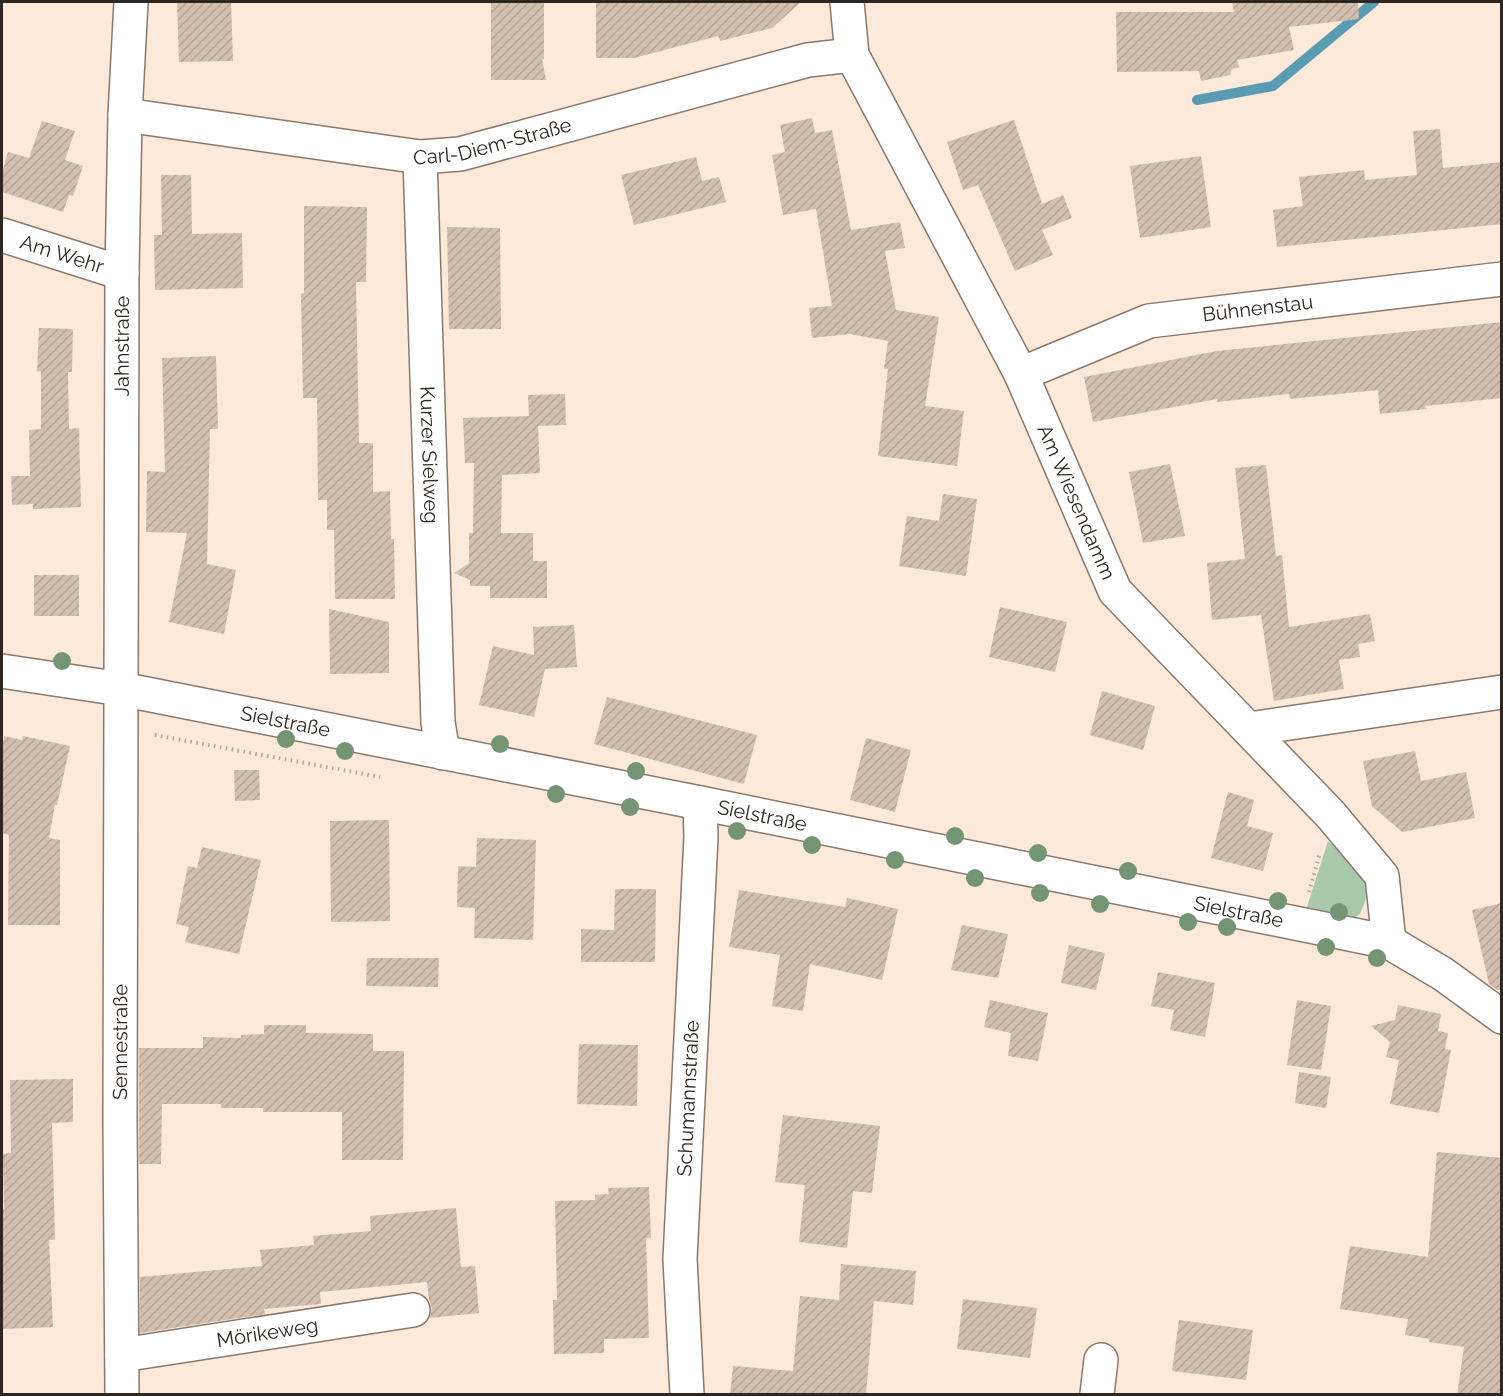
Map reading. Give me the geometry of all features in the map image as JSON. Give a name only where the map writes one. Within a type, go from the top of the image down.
[{"type":"street","name":"Jahnstraße","points":[[120,689],[122,273],[125,115],[131,2]]},
{"type":"street","name":"Am Wiesendamm","points":[[847,2],[852,54],[1021,374],[1115,591],[1331,815],[1382,876],[1389,942]]},
{"type":"street","name":"Carl-Diem-Straße","points":[[125,115],[420,157],[460,154],[808,60],[852,54]]},
{"type":"street","name":"Kurzer Sielweg","points":[[420,157],[438,722],[443,753]]},
{"type":"street","name":"Am Wehr","points":[[2,235],[122,273]]},
{"type":"street","name":"Bühnenstau","points":[[1021,374],[1149,321],[1502,279]]},
{"type":"street","name":"Sielstraße","points":[[2,671],[120,689],[1389,942],[1443,974],[1502,1017]]},
{"type":"street","name":"Sennestraße","points":[[120,689],[122,1395]]},
{"type":"street","points":[[1249,729],[1502,692]]},
{"type":"street","name":"Schumannstraße","points":[[687,1395],[680,1259],[701,837],[700,803]]},
{"type":"street","name":"Mörikeweg","points":[[122,1355],[413,1310]]},
{"type":"street","points":[[1096,1395],[1101,1360]]},
{"type":"path","points":[[1300,924],[1331,815]]},
{"type":"green space","points":[[1328,841],[1357,868],[1369,891],[1360,914],[1351,920],[1305,913]]},
{"type":"building","points":[[177,2],[231,2],[233,61],[179,62]]},
{"type":"building","points":[[491,2],[544,2],[544,59],[542,59],[546,80],[491,80]]},
{"type":"building","points":[[596,2],[801,2],[772,28],[720,41],[718,36],[634,58],[596,58]]},
{"type":"building","points":[[1232,2],[1358,2],[1359,19],[1289,27],[1294,50],[1237,60],[1239,67],[1232,69],[1230,75],[1201,81],[1199,71],[1117,72],[1116,12],[1234,12]]},
{"type":"building","points":[[812,118],[815,133],[832,130],[851,230],[900,222],[905,248],[885,251],[896,310],[939,317],[925,406],[964,411],[957,466],[878,456],[888,369],[884,369],[888,341],[850,334],[812,338],[809,308],[832,306],[816,209],[783,215],[772,155],[785,152],[780,125]]},
{"type":"building","points":[[1014,120],[1042,204],[1063,195],[1072,218],[1042,230],[1053,255],[1015,271],[978,185],[963,190],[947,142]]},
{"type":"building","points":[[42,121],[75,131],[65,160],[83,166],[73,196],[69,195],[63,212],[2,192],[2,173],[8,152],[29,158]]},
{"type":"building","points":[[1440,129],[1443,168],[1502,162],[1502,224],[1277,247],[1273,210],[1303,206],[1299,177],[1364,170],[1365,180],[1417,175],[1413,131]]},
{"type":"building","points":[[1201,156],[1211,227],[1140,238],[1130,166]]},
{"type":"building","points":[[696,157],[702,181],[719,177],[726,202],[634,225],[621,175]]},
{"type":"building","points":[[161,175],[191,175],[192,234],[242,233],[243,288],[155,290],[154,235],[162,235]]},
{"type":"building","points":[[304,206],[367,207],[366,282],[356,282],[359,443],[373,443],[373,492],[390,491],[395,599],[335,599],[334,530],[327,530],[327,500],[318,500],[317,398],[303,398],[301,294],[304,293]]},
{"type":"building","points":[[447,227],[500,228],[501,329],[449,329]]},
{"type":"building","points":[[1502,322],[1502,398],[1425,406],[1427,409],[1380,414],[1378,390],[1290,399],[1289,394],[1217,402],[1217,399],[1093,422],[1084,377],[1217,351]]},
{"type":"building","points":[[39,328],[73,329],[72,372],[68,372],[69,429],[79,428],[81,507],[33,509],[33,504],[12,505],[11,476],[30,476],[29,430],[41,429],[41,371],[37,371]]},
{"type":"building","points":[[216,356],[218,429],[210,429],[207,564],[236,570],[224,634],[169,622],[187,533],[146,532],[147,471],[165,472],[162,358]]},
{"type":"building","points":[[565,394],[566,425],[538,426],[540,473],[502,475],[501,533],[533,533],[533,561],[547,561],[547,598],[490,598],[490,586],[470,586],[470,580],[454,573],[469,563],[469,533],[473,533],[474,463],[465,463],[463,418],[529,416],[528,395]]},
{"type":"building","points":[[1170,464],[1185,536],[1143,543],[1129,472]]},
{"type":"building","points":[[1266,465],[1276,556],[1282,555],[1289,627],[1370,614],[1375,641],[1358,644],[1360,657],[1339,660],[1344,689],[1274,701],[1261,615],[1212,620],[1207,563],[1245,559],[1235,468]]},
{"type":"building","points":[[943,494],[977,499],[966,576],[899,566],[907,516],[939,521]]},
{"type":"building","points":[[34,575],[79,575],[79,616],[34,616]]},
{"type":"building","points":[[1000,607],[1067,622],[1055,672],[989,657]]},
{"type":"building","points":[[329,609],[389,622],[389,673],[330,674]]},
{"type":"building","points":[[574,625],[577,667],[545,669],[534,717],[479,705],[493,646],[534,655],[533,627]]},
{"type":"building","points":[[1102,691],[1155,706],[1143,750],[1090,735]]},
{"type":"building","points":[[607,697],[757,735],[744,784],[594,744]]},
{"type":"building","points":[[4,736],[22,740],[23,736],[70,746],[49,838],[60,840],[60,925],[8,925],[9,835],[2,833],[2,739],[4,740]]},
{"type":"building","points":[[866,738],[911,750],[895,812],[850,800]]},
{"type":"building","points":[[1415,751],[1421,781],[1466,772],[1475,818],[1402,832],[1372,806],[1363,761]]},
{"type":"building","points":[[234,770],[259,770],[260,800],[235,801]]},
{"type":"building","points":[[1228,792],[1254,800],[1247,826],[1273,833],[1263,871],[1211,858]]},
{"type":"building","points":[[389,820],[390,921],[331,922],[330,821]]},
{"type":"building","points":[[477,838],[536,840],[533,940],[474,938],[475,908],[457,907],[458,866],[476,867]]},
{"type":"building","points":[[202,847],[261,860],[239,954],[185,942],[189,927],[176,924],[188,866],[197,868]]},
{"type":"building","points":[[615,889],[656,889],[655,962],[581,962],[581,929],[614,930]]},
{"type":"building","points":[[739,890],[845,907],[847,898],[898,909],[882,980],[810,964],[803,1011],[772,1006],[780,955],[729,947]]},
{"type":"building","points":[[1502,903],[1502,990],[1497,990],[1489,984],[1472,910]]},
{"type":"building","points":[[962,925],[1008,934],[998,978],[951,970]]},
{"type":"building","points":[[1069,945],[1105,953],[1096,990],[1061,983]]},
{"type":"building","points":[[367,958],[439,958],[438,987],[366,986]]},
{"type":"building","points":[[1158,972],[1215,983],[1205,1037],[1170,1030],[1174,1010],[1151,1006]]},
{"type":"building","points":[[990,1000],[1048,1013],[1038,1061],[1008,1056],[1011,1033],[984,1027]]},
{"type":"building","points":[[1297,1000],[1331,1006],[1321,1070],[1287,1065]]},
{"type":"building","points":[[1398,1005],[1441,1014],[1438,1031],[1448,1033],[1445,1049],[1451,1050],[1439,1113],[1390,1104],[1399,1060],[1386,1057],[1390,1042],[1371,1026],[1395,1020]]},
{"type":"building","points":[[264,1025],[306,1025],[306,1033],[373,1034],[373,1051],[404,1051],[403,1160],[342,1160],[342,1112],[263,1112],[263,1108],[221,1108],[221,1104],[162,1104],[161,1164],[139,1164],[139,1048],[203,1048],[203,1037],[241,1038],[241,1035],[264,1034]]},
{"type":"building","points":[[579,1044],[638,1045],[637,1106],[577,1104]]},
{"type":"building","points":[[1299,1072],[1331,1077],[1326,1108],[1295,1103]]},
{"type":"building","points":[[73,1079],[73,1122],[52,1123],[55,1240],[49,1240],[53,1327],[2,1329],[3,1154],[11,1153],[10,1080]]},
{"type":"building","points":[[783,1115],[880,1126],[872,1193],[853,1191],[847,1248],[799,1242],[805,1185],[775,1182]]},
{"type":"building","points":[[1437,1152],[1502,1158],[1502,1395],[1457,1395],[1464,1347],[1429,1342],[1429,1339],[1405,1335],[1408,1319],[1340,1309],[1350,1246],[1428,1257]]},
{"type":"building","points":[[649,1187],[651,1238],[646,1238],[649,1338],[604,1339],[604,1353],[554,1354],[553,1300],[557,1300],[555,1201],[595,1200],[595,1195],[609,1194],[608,1188]]},
{"type":"building","points":[[456,1208],[461,1267],[475,1266],[479,1313],[430,1318],[432,1308],[427,1282],[320,1292],[321,1304],[264,1309],[265,1314],[140,1333],[140,1277],[262,1266],[260,1250],[314,1245],[313,1236],[371,1231],[370,1216]]},
{"type":"building","points":[[841,1264],[916,1271],[913,1305],[874,1301],[866,1395],[730,1395],[733,1366],[793,1371],[800,1296],[839,1300]]},
{"type":"building","points":[[963,1299],[1037,1308],[1030,1358],[957,1349]]},
{"type":"building","points":[[1179,1320],[1253,1330],[1246,1380],[1172,1371]]},
{"type":"waterway","points":[[1197,100],[1273,86],[1374,2]]}]
